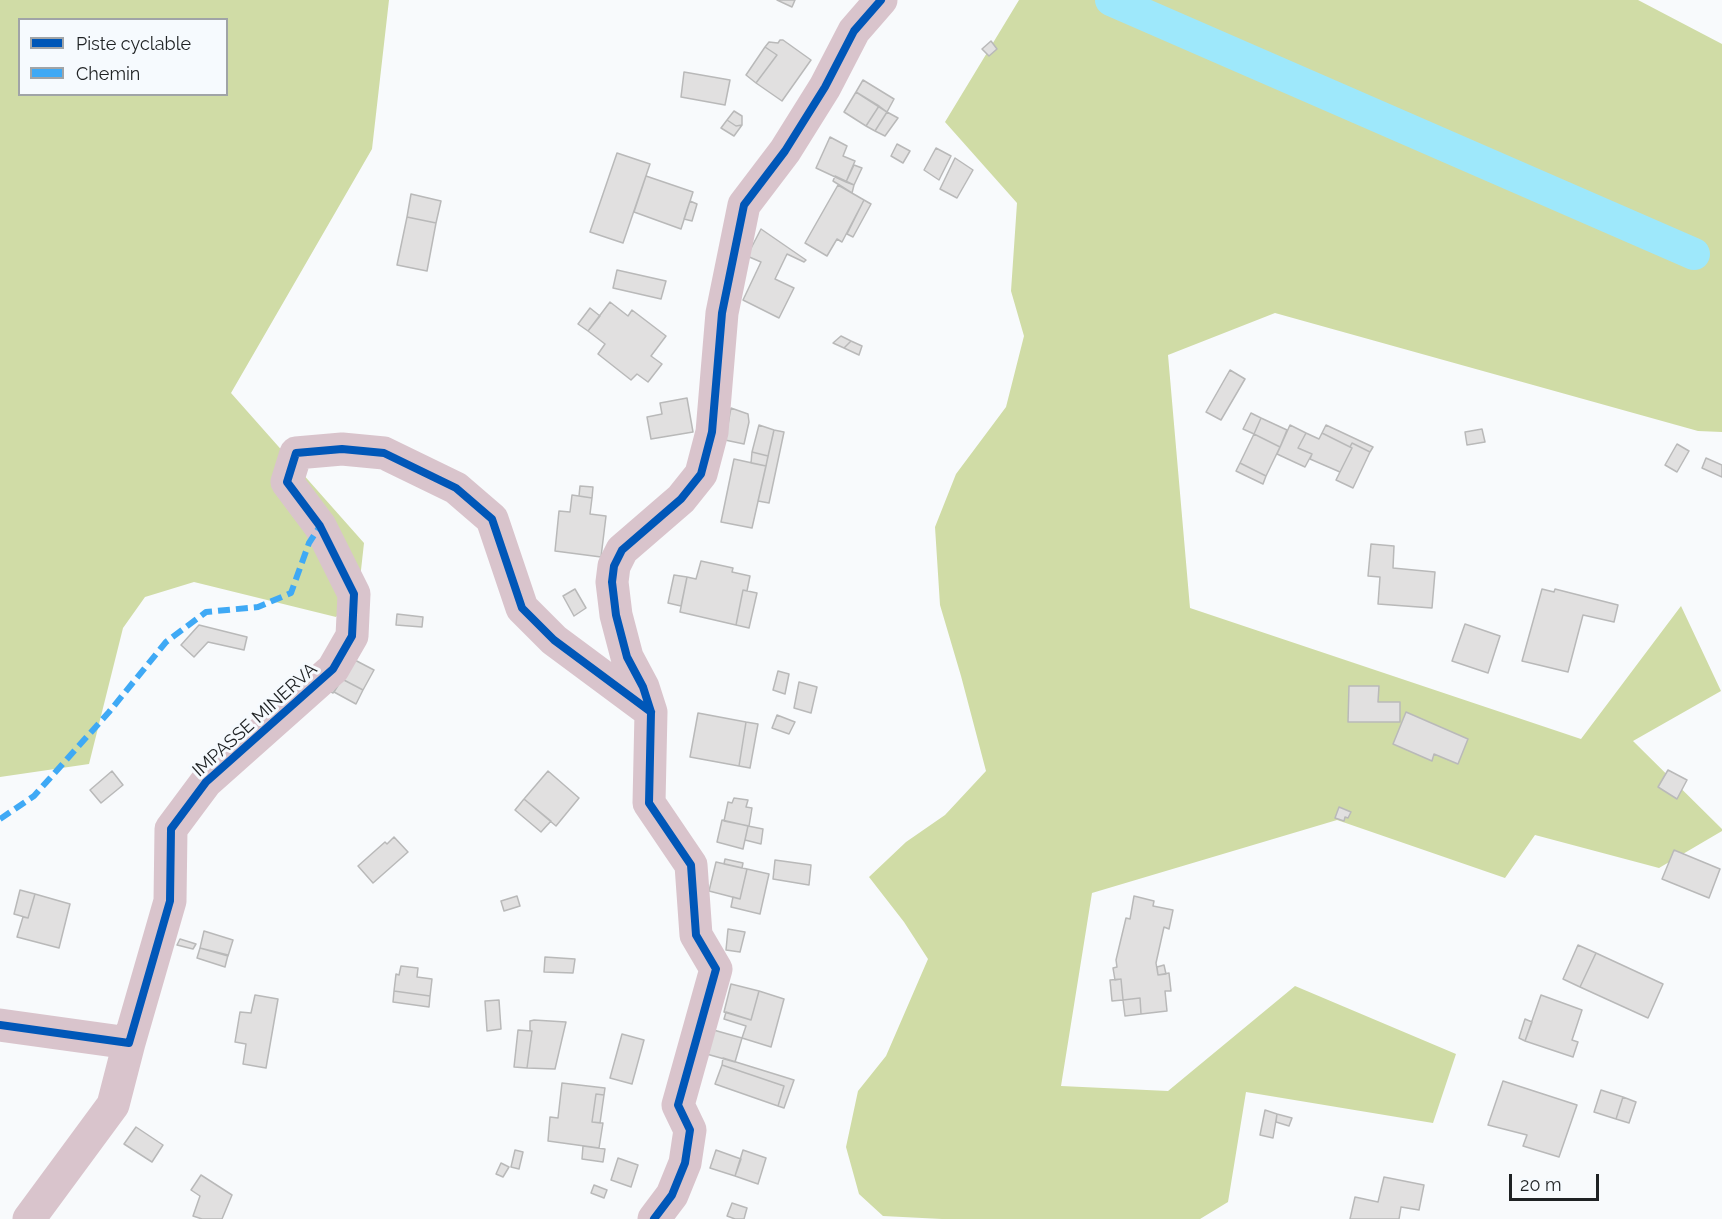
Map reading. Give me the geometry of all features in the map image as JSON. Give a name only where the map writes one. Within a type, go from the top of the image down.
[{"type":"street","points":[[654,1219],[672,1195],[685,1163],[690,1130],[678,1105],[716,969],[696,935],[691,865],[649,803],[651,712],[643,687],[627,657],[616,615],[612,582],[614,566],[622,550],[681,499],[701,474],[712,432],[722,314],[744,205],[785,151],[825,87],[854,31],[881,0]]},
{"type":"street","name":"IMPASSE MINERVA","points":[[129,1043],[170,901],[171,829],[206,782],[333,669],[352,636],[354,594],[320,526],[287,482],[296,453],[342,449],[384,453],[456,488],[492,519],[522,608],[554,640],[651,712]]},
{"type":"street","points":[[0,1024],[129,1043],[113,1105],[29,1219]]},
{"type":"green space","points":[[0,0],[389,0],[372,149],[231,393],[364,543],[359,588],[336,617],[194,582],[145,597],[123,628],[89,764],[0,777]]},
{"type":"green space","points":[[1019,0],[1638,0],[1722,44],[1722,432],[1698,431],[1275,313],[1168,355],[1190,608],[1581,739],[1681,606],[1721,691],[1633,741],[1722,829],[1659,868],[1535,835],[1505,878],[1337,820],[1092,893],[1061,1086],[1168,1091],[1295,986],[1456,1054],[1433,1123],[1246,1092],[1228,1202],[1200,1219],[942,1219],[883,1216],[859,1194],[846,1147],[858,1091],[886,1056],[928,959],[904,922],[869,877],[906,842],[945,815],[986,771],[940,605],[935,527],[956,474],[1006,407],[1024,336],[1011,291],[1017,203],[945,122]]},
{"type":"building","points":[[777,0],[795,0],[792,7]]},
{"type":"building","points":[[780,40],[811,60],[782,101],[756,83],[777,55],[765,47],[769,42],[778,43]]},
{"type":"building","points":[[991,41],[997,49],[989,56],[982,49]]},
{"type":"building","points":[[765,47],[777,55],[756,83],[746,75]]},
{"type":"building","points":[[684,72],[730,80],[725,105],[681,97]]},
{"type":"building","points":[[863,80],[894,99],[887,112],[856,92]]},
{"type":"building","points":[[856,92],[879,106],[866,126],[844,112]]},
{"type":"building","points":[[879,106],[887,112],[875,131],[866,126]]},
{"type":"building","points":[[734,111],[742,116],[742,125],[736,126],[727,120]]},
{"type":"building","points":[[887,112],[898,118],[885,136],[875,131]]},
{"type":"building","points":[[727,120],[736,126],[742,125],[734,136],[721,128]]},
{"type":"building","points":[[830,137],[847,146],[843,156],[855,161],[846,182],[816,168]]},
{"type":"building","points":[[897,144],[910,151],[903,163],[891,156]]},
{"type":"building","points":[[936,148],[951,156],[939,180],[924,170]]},
{"type":"building","points":[[617,153],[650,164],[623,243],[590,232]]},
{"type":"building","points":[[955,158],[973,170],[957,198],[940,189]]},
{"type":"building","points":[[854,165],[862,168],[854,185],[846,182]]},
{"type":"building","points":[[646,176],[693,192],[681,229],[634,212]]},
{"type":"building","points":[[835,176],[854,185],[852,193],[833,181]]},
{"type":"building","points":[[838,185],[864,200],[842,242],[837,239],[827,256],[805,243]]},
{"type":"building","points":[[411,194],[441,201],[436,223],[407,217]]},
{"type":"building","points":[[864,200],[871,204],[853,237],[847,234]]},
{"type":"building","points":[[690,201],[697,204],[692,221],[684,219]]},
{"type":"building","points":[[407,217],[436,223],[427,271],[397,265]]},
{"type":"building","points":[[761,229],[806,260],[804,262],[787,254],[775,279],[794,288],[779,318],[743,300],[761,262],[747,256]]},
{"type":"building","points":[[617,270],[666,281],[661,299],[613,288]]},
{"type":"building","points":[[610,302],[628,316],[632,310],[666,336],[651,356],[662,364],[648,382],[637,374],[631,380],[598,354],[605,344],[588,331]]},
{"type":"building","points":[[590,308],[600,316],[588,331],[578,324]]},
{"type":"building","points":[[841,336],[851,341],[844,348],[833,343]]},
{"type":"building","points":[[851,341],[862,346],[859,355],[844,348]]},
{"type":"building","points":[[1230,370],[1245,379],[1221,420],[1206,412]]},
{"type":"building","points":[[687,398],[693,432],[651,439],[647,417],[662,414],[660,403]]},
{"type":"building","points":[[731,408],[748,414],[749,422],[744,444],[725,440]]},
{"type":"building","points":[[1251,413],[1261,418],[1254,434],[1243,429]]},
{"type":"building","points":[[1261,418],[1287,430],[1280,447],[1254,434]]},
{"type":"building","points":[[759,425],[774,430],[768,456],[752,452]]},
{"type":"building","points":[[1290,425],[1306,433],[1298,448],[1312,454],[1305,467],[1277,454]]},
{"type":"building","points":[[1326,425],[1373,447],[1370,452],[1352,443],[1350,447],[1322,433]]},
{"type":"building","points":[[1482,429],[1485,442],[1467,445],[1465,432]]},
{"type":"building","points":[[774,430],[784,432],[769,503],[758,501]]},
{"type":"building","points":[[1306,433],[1319,439],[1322,433],[1352,448],[1340,472],[1310,459],[1312,454],[1298,448]]},
{"type":"building","points":[[1254,434],[1280,447],[1266,476],[1240,463]]},
{"type":"building","points":[[1352,443],[1370,452],[1353,488],[1336,480],[1352,448],[1350,447]]},
{"type":"building","points":[[1677,444],[1689,451],[1677,472],[1665,465]]},
{"type":"building","points":[[752,452],[768,456],[766,466],[751,463]]},
{"type":"building","points":[[1706,458],[1722,465],[1722,477],[1702,468]]},
{"type":"building","points":[[734,459],[766,466],[752,528],[721,522]]},
{"type":"building","points":[[1240,463],[1266,476],[1263,484],[1236,471]]},
{"type":"building","points":[[580,486],[593,487],[592,498],[579,496]]},
{"type":"building","points":[[572,495],[592,498],[590,514],[606,516],[601,557],[555,551],[559,511],[570,512]]},
{"type":"building","points":[[1371,544],[1394,546],[1393,568],[1435,572],[1432,608],[1378,604],[1380,577],[1368,576]]},
{"type":"building","points":[[701,561],[733,568],[732,572],[750,576],[747,591],[743,590],[736,625],[680,612],[687,577],[696,579]]},
{"type":"building","points":[[674,575],[687,577],[681,606],[668,603]]},
{"type":"building","points":[[575,589],[586,608],[574,616],[563,596]]},
{"type":"building","points":[[1542,589],[1554,592],[1555,589],[1618,605],[1614,622],[1583,615],[1568,672],[1522,661]]},
{"type":"building","points":[[743,590],[757,593],[749,628],[736,625]]},
{"type":"building","points":[[397,614],[423,617],[422,627],[396,625]]},
{"type":"building","points":[[1465,624],[1500,636],[1488,673],[1452,661]]},
{"type":"building","points":[[199,625],[247,637],[244,650],[208,642],[194,657],[181,645]]},
{"type":"building","points":[[349,657],[374,670],[363,690],[342,679],[333,693],[324,688]]},
{"type":"building","points":[[778,671],[789,674],[785,694],[773,690]]},
{"type":"building","points":[[342,679],[363,690],[356,704],[334,692]]},
{"type":"building","points":[[799,682],[817,687],[811,713],[794,708]]},
{"type":"building","points":[[1349,686],[1379,686],[1378,702],[1400,702],[1400,722],[1348,722]]},
{"type":"building","points":[[1406,712],[1468,739],[1458,764],[1434,754],[1432,761],[1393,744]]},
{"type":"building","points":[[698,713],[746,722],[739,766],[690,757]]},
{"type":"building","points":[[777,715],[795,722],[789,734],[772,728]]},
{"type":"building","points":[[746,722],[758,724],[750,768],[739,766]]},
{"type":"building","points":[[1668,770],[1687,780],[1677,799],[1658,787]]},
{"type":"building","points":[[112,771],[123,785],[101,803],[90,790]]},
{"type":"building","points":[[548,771],[579,798],[556,826],[524,799]]},
{"type":"building","points":[[734,798],[748,800],[746,807],[752,808],[749,826],[724,821],[728,802],[732,803]]},
{"type":"building","points":[[524,799],[551,821],[541,832],[515,810]]},
{"type":"building","points":[[1339,807],[1351,812],[1344,821],[1335,818]]},
{"type":"building","points":[[722,820],[748,826],[743,849],[717,842]]},
{"type":"building","points":[[748,826],[763,829],[761,844],[745,840]]},
{"type":"building","points":[[394,837],[408,852],[373,883],[358,866]]},
{"type":"building","points":[[1674,850],[1720,869],[1709,898],[1662,879]]},
{"type":"building","points":[[725,859],[743,863],[742,868],[724,864]]},
{"type":"building","points":[[775,860],[811,865],[809,885],[773,879]]},
{"type":"building","points":[[716,862],[747,869],[740,899],[709,891]]},
{"type":"building","points":[[747,869],[769,874],[760,914],[731,907],[733,897],[740,899]]},
{"type":"building","points":[[20,890],[35,894],[28,918],[14,914]]},
{"type":"building","points":[[35,894],[70,904],[59,948],[17,937],[23,917],[28,918]]},
{"type":"building","points":[[517,896],[520,906],[504,911],[501,901]]},
{"type":"building","points":[[1134,896],[1154,901],[1153,906],[1173,910],[1169,929],[1164,927],[1156,963],[1158,975],[1169,973],[1171,991],[1165,991],[1167,1011],[1141,1014],[1140,998],[1123,1000],[1121,979],[1115,980],[1113,968],[1117,967],[1116,960],[1126,918],[1130,919]]},
{"type":"building","points":[[728,929],[745,932],[740,952],[726,950]]},
{"type":"building","points":[[204,931],[233,940],[228,956],[200,948]]},
{"type":"building","points":[[180,939],[196,944],[193,949],[177,945]]},
{"type":"building","points":[[1578,945],[1596,953],[1580,987],[1563,979]]},
{"type":"building","points":[[200,948],[228,955],[225,967],[197,958]]},
{"type":"building","points":[[1596,953],[1663,984],[1648,1018],[1580,987]]},
{"type":"building","points":[[545,957],[575,959],[573,973],[544,972]]},
{"type":"building","points":[[1164,965],[1166,974],[1158,975],[1157,967]]},
{"type":"building","points":[[401,966],[418,968],[417,977],[432,979],[430,996],[394,991],[396,974],[399,975]]},
{"type":"building","points":[[1121,979],[1123,1000],[1112,1001],[1110,980]]},
{"type":"building","points":[[731,984],[759,991],[751,1020],[724,1012]]},
{"type":"building","points":[[394,991],[430,996],[429,1007],[393,1002]]},
{"type":"building","points":[[759,991],[784,999],[771,1047],[742,1038],[746,1026],[724,1019],[726,1012],[751,1020]]},
{"type":"building","points":[[255,995],[278,999],[266,1068],[243,1064],[246,1044],[235,1042],[240,1012],[251,1013]]},
{"type":"building","points":[[1541,995],[1582,1010],[1572,1040],[1578,1042],[1573,1057],[1525,1041]]},
{"type":"building","points":[[1140,998],[1141,1014],[1125,1016],[1123,1000]]},
{"type":"building","points":[[499,1000],[501,1029],[487,1031],[485,1001]]},
{"type":"building","points":[[1525,1019],[1532,1022],[1525,1041],[1519,1038]]},
{"type":"building","points":[[530,1021],[566,1022],[555,1069],[527,1068],[532,1031],[530,1031]]},
{"type":"building","points":[[710,1029],[742,1038],[735,1062],[703,1053]]},
{"type":"building","points":[[518,1030],[532,1031],[527,1068],[514,1067]]},
{"type":"building","points":[[622,1034],[644,1040],[632,1084],[610,1078]]},
{"type":"building","points":[[723,1058],[794,1080],[784,1108],[778,1106],[784,1086],[722,1065]]},
{"type":"building","points":[[722,1065],[784,1086],[778,1106],[715,1084]]},
{"type":"building","points":[[1503,1081],[1577,1105],[1559,1157],[1523,1146],[1527,1135],[1488,1125]]},
{"type":"building","points":[[562,1083],[605,1088],[604,1095],[596,1094],[592,1122],[603,1123],[599,1148],[548,1141],[550,1117],[558,1118]]},
{"type":"building","points":[[1601,1090],[1623,1097],[1616,1119],[1594,1112]]},
{"type":"building","points":[[596,1094],[604,1095],[600,1123],[592,1122]]},
{"type":"building","points":[[1623,1097],[1636,1102],[1629,1123],[1616,1119]]},
{"type":"building","points":[[1265,1110],[1277,1114],[1273,1138],[1260,1135]]},
{"type":"building","points":[[1277,1114],[1292,1118],[1289,1126],[1276,1122]]},
{"type":"building","points":[[136,1127],[163,1145],[152,1162],[124,1144]]},
{"type":"building","points":[[583,1146],[605,1149],[603,1162],[582,1159]]},
{"type":"building","points":[[515,1150],[523,1152],[519,1169],[511,1167]]},
{"type":"building","points":[[716,1150],[741,1159],[735,1176],[710,1168]]},
{"type":"building","points":[[743,1150],[766,1158],[758,1184],[735,1176]]},
{"type":"building","points":[[618,1158],[638,1165],[631,1187],[611,1180]]},
{"type":"building","points":[[501,1163],[509,1167],[503,1177],[496,1174]]},
{"type":"building","points":[[201,1175],[232,1195],[222,1219],[202,1219],[193,1216],[200,1196],[191,1190]]},
{"type":"building","points":[[1384,1177],[1424,1185],[1419,1210],[1401,1207],[1399,1219],[1350,1219],[1355,1197],[1378,1202]]},
{"type":"building","points":[[594,1185],[607,1190],[604,1198],[591,1193]]},
{"type":"building","points":[[732,1203],[747,1208],[744,1219],[727,1216]]},
{"type":"waterway","points":[[1111,0],[1694,254]]},
{"type":"marked path","points":[[0,819],[34,796],[109,712],[166,642],[206,612],[258,607],[291,593],[309,543],[320,526]]},
{"type":"cycle path","points":[[654,1219],[672,1195],[685,1163],[690,1130],[678,1105],[716,969],[696,935],[691,865],[649,803],[651,712],[643,687],[627,657],[616,615],[612,582],[614,566],[622,550],[681,499],[701,474],[712,432],[722,313],[744,205],[785,151],[825,87],[854,31],[881,0]]},
{"type":"cycle path","points":[[0,1025],[129,1043],[170,901],[171,829],[206,782],[333,669],[352,636],[354,594],[320,526],[287,482],[296,453],[342,449],[384,453],[456,488],[492,519],[522,608],[554,640],[651,712]]}]
